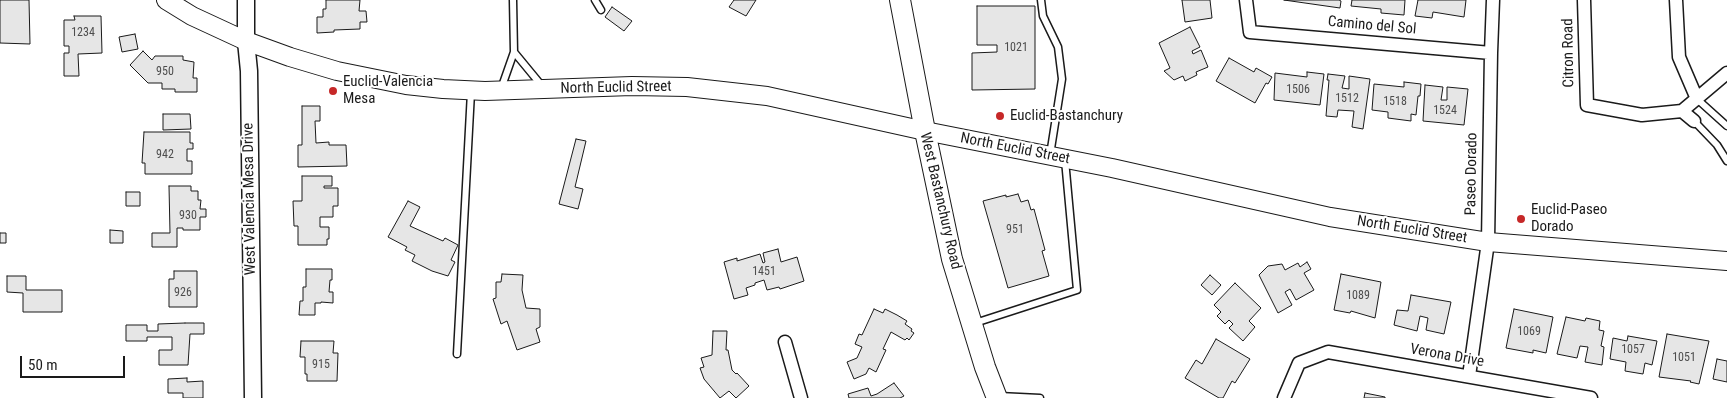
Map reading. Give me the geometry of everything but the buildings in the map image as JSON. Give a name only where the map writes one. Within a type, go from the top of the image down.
[{"type":"main road","name":"North Euclid Street","points":[[166,0],[192,16],[246,41],[299,60],[406,85],[500,91],[632,86],[687,87],[767,96],[925,131],[1112,168],[1330,216],[1488,242],[1727,262]]},
{"type":"main road","name":"West Bastanchury Road","points":[[900,0],[952,258],[984,367],[997,397]]},
{"type":"street","name":"West Valencia Mesa Drive","points":[[246,0],[246,41],[249,71],[253,398]]},
{"type":"street","name":"Camino del Sol","points":[[1246,0],[1250,32],[1491,53]]},
{"type":"street","name":"Paseo Dorado","points":[[1469,376],[1488,242],[1493,0]]},
{"type":"street","name":"Citron Road","points":[[1584,0],[1587,105],[1642,116],[1682,111]]},
{"type":"street","points":[[1676,0],[1679,57],[1697,99]]},
{"type":"street","points":[[1694,121],[1682,111],[1727,73]]},
{"type":"street","points":[[785,342],[801,398]]},
{"type":"street","name":"Verona Drive","points":[[1284,398],[1299,363],[1328,352],[1591,398]]},
{"type":"lane","points":[[500,91],[514,52],[513,0]]},
{"type":"lane","points":[[595,0],[601,10]]},
{"type":"lane","points":[[972,324],[1077,290],[1057,157],[1062,80],[1058,47],[1043,16],[1041,0]]},
{"type":"lane","points":[[514,52],[545,89]]},
{"type":"lane","points":[[457,354],[471,90]]},
{"type":"lane","points":[[1697,99],[1727,126]]},
{"type":"lane","points":[[1694,121],[1717,145],[1727,161]]},
{"type":"lane","points":[[997,397],[1040,398]]},
{"type":"place","name":"Euclid-Valencia Mesa","points":[[333,91]]},
{"type":"place","name":"Euclid-Bastanchury","points":[[1000,116]]},
{"type":"place","name":"Euclid-Paseo Dorado","points":[[1521,219]]}]
